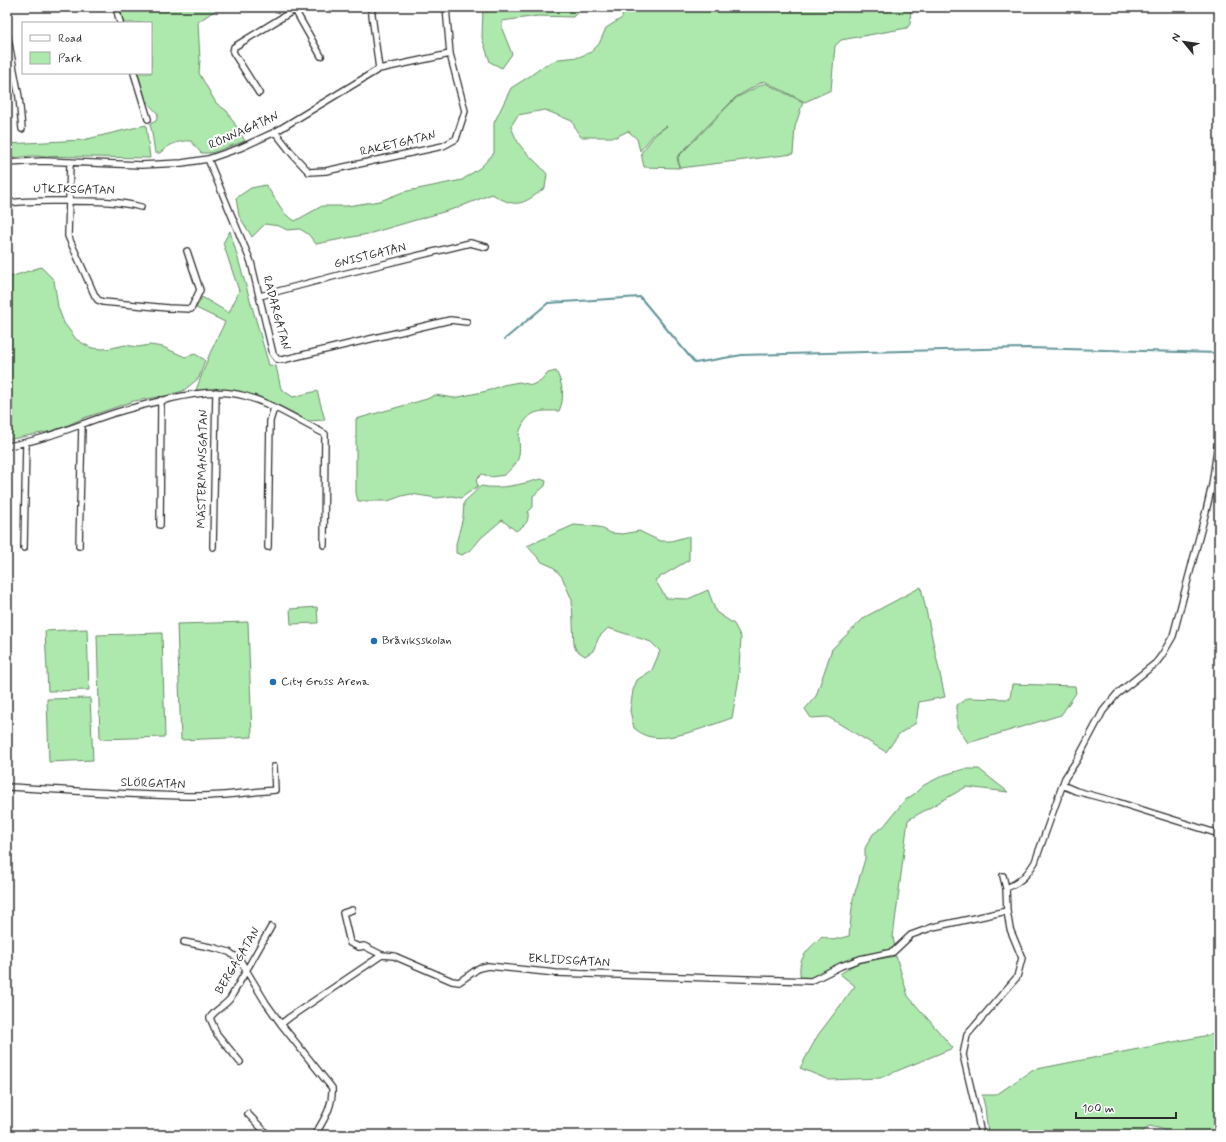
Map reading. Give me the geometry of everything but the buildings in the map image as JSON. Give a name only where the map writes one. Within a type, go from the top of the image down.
[{"type":"street","points":[[116,7],[120,22]]},
{"type":"street","points":[[371,7],[379,69]]},
{"type":"street","points":[[446,7],[450,54]]},
{"type":"street","points":[[259,93],[233,52],[234,47],[297,8],[321,56]]},
{"type":"street","points":[[7,33],[19,97],[22,129]]},
{"type":"street","name":"RÖNNAGATAN","points":[[7,163],[28,161],[141,165],[182,163],[208,159],[240,148],[276,132],[379,69],[450,54]]},
{"type":"street","name":"RAKETGATAN","points":[[276,132],[294,156],[309,172],[326,171],[443,146],[456,139],[465,111],[450,54]]},
{"type":"street","points":[[134,74],[148,119]]},
{"type":"street","name":"RADARGATAN","points":[[208,159],[251,262],[273,354],[277,359],[282,360],[450,320],[467,322]]},
{"type":"street","points":[[70,162],[68,236],[98,300],[103,302],[192,309],[200,290],[187,251]]},
{"type":"street","name":"UTKIKSGATAN","points":[[7,203],[30,200],[124,202],[141,207]]},
{"type":"street","name":"GNISTGATAN","points":[[260,296],[343,274],[470,244],[486,247]]},
{"type":"street","name":"MÄSTERMANSGATAN","points":[[213,547],[216,392]]},
{"type":"street","name":"MÄSTERMANSGATAN","points":[[7,446],[26,443],[108,415],[161,400],[194,393],[216,392],[245,396],[274,408],[325,434],[324,545]]},
{"type":"street","points":[[160,525],[161,400]]},
{"type":"street","points":[[268,546],[270,421],[274,408]]},
{"type":"street","points":[[79,546],[82,425]]},
{"type":"street","points":[[1006,888],[1022,880],[1035,862],[1062,784],[1107,705],[1117,694],[1156,663],[1173,636],[1212,485],[1219,436]]},
{"type":"street","points":[[24,548],[26,443]]},
{"type":"street","name":"SLÖRGATAN","points":[[7,787],[140,795],[200,796],[240,794],[275,790],[274,767]]},
{"type":"street","points":[[1062,784],[1076,791],[1117,802],[1219,834]]},
{"type":"street","points":[[981,1135],[963,1055],[967,1035],[1017,977],[1022,958],[1010,929],[1007,911],[1006,888],[1003,876]]},
{"type":"street","points":[[281,1024],[382,955],[364,946],[359,947],[350,943],[343,913],[352,910]]},
{"type":"street","name":"EKLIDSGATAN","points":[[382,955],[394,956],[452,981],[459,982],[479,968],[488,966],[556,972],[811,981],[829,971],[860,959],[893,952],[911,935],[933,927],[1007,911]]},
{"type":"street","name":"BERGAGATAN","points":[[240,1062],[217,1034],[210,1018],[212,1013],[221,1008],[230,999],[271,927]]},
{"type":"street","points":[[184,942],[228,952],[240,960],[281,1024],[332,1088],[332,1098],[328,1113],[315,1135]]},
{"type":"street","points":[[248,1114],[268,1135]]},
{"type":"green space","points":[[119,7],[220,7],[198,22],[200,60],[199,73],[216,103],[227,111],[245,141],[211,153],[201,153],[191,141],[182,141],[170,145],[160,153],[155,153],[150,124],[156,121],[158,114],[146,101],[138,74],[152,74],[152,22],[124,22]]},
{"type":"green space","points":[[483,7],[582,7],[573,17],[538,16],[502,21],[502,29],[512,54],[502,68],[490,62],[482,38]]},
{"type":"green space","points":[[624,7],[911,7],[910,24],[907,28],[841,40],[835,46],[831,90],[805,102],[764,81],[736,97],[677,157],[679,168],[644,167],[641,153],[655,135],[667,126],[654,134],[640,151],[637,139],[628,131],[616,137],[581,137],[572,121],[545,110],[518,115],[511,126],[520,145],[547,174],[545,188],[525,201],[519,203],[508,202],[492,194],[457,208],[368,234],[316,244],[308,234],[300,229],[287,230],[279,226],[265,224],[252,237],[239,216],[236,198],[251,188],[266,185],[285,214],[295,221],[322,206],[347,206],[380,201],[403,192],[462,180],[481,167],[494,153],[494,123],[511,88],[545,65],[559,59],[579,57],[591,52],[599,44],[606,28],[622,18]]},
{"type":"green space","points":[[765,83],[803,102],[795,127],[793,154],[680,168],[678,157],[736,98]]},
{"type":"green space","points":[[146,125],[150,158],[30,156],[7,159],[7,144],[83,140]]},
{"type":"green space","points":[[230,231],[269,365],[276,366],[281,389],[293,397],[317,391],[325,420],[308,421],[258,396],[231,391],[196,390],[210,353],[225,322],[196,308],[202,297],[229,313],[239,291],[223,243]]},
{"type":"green space","points":[[41,267],[54,280],[58,307],[64,323],[76,339],[92,348],[103,349],[125,345],[138,347],[150,345],[163,347],[185,357],[195,354],[205,360],[199,378],[183,391],[165,396],[134,401],[84,418],[57,430],[7,440],[7,278]]},
{"type":"green space","points":[[556,371],[563,396],[559,411],[538,412],[526,419],[519,433],[518,458],[515,465],[505,475],[491,477],[482,474],[476,480],[478,486],[461,498],[452,496],[437,498],[411,494],[388,501],[358,501],[356,493],[356,419],[427,399],[435,395],[454,398],[519,382],[532,385],[541,381],[548,373]]},
{"type":"green space","points":[[541,479],[546,481],[545,486],[533,496],[533,507],[528,512],[528,519],[524,525],[516,531],[502,520],[481,538],[472,549],[462,555],[456,553],[456,544],[463,517],[464,502],[481,486],[503,487]]},
{"type":"green space","points":[[574,525],[599,527],[611,533],[623,534],[639,531],[660,541],[671,541],[689,536],[689,560],[655,580],[666,598],[688,599],[708,590],[716,612],[734,624],[741,637],[738,684],[732,718],[702,729],[667,737],[656,738],[647,736],[634,728],[630,711],[633,690],[637,680],[652,670],[660,651],[651,642],[608,628],[599,637],[593,651],[585,656],[576,650],[574,645],[572,600],[562,577],[553,567],[542,562],[527,546]]},
{"type":"green space","points":[[921,587],[945,697],[919,702],[916,723],[899,734],[886,752],[828,717],[811,718],[805,709],[816,696],[832,649],[865,617]]},
{"type":"green space","points":[[317,607],[318,623],[291,624],[290,609]]},
{"type":"green space","points":[[248,622],[252,737],[181,740],[177,624]]},
{"type":"green space","points":[[87,629],[89,690],[48,691],[45,631]]},
{"type":"green space","points":[[162,633],[165,737],[100,739],[97,635]]},
{"type":"green space","points":[[1012,684],[1075,686],[1076,693],[1061,715],[968,743],[957,727],[957,705],[968,698],[1010,699]]},
{"type":"green space","points":[[90,698],[93,760],[49,762],[47,699]]},
{"type":"green space","points":[[964,769],[979,769],[1008,792],[966,787],[908,820],[893,937],[895,948],[886,952],[859,958],[824,975],[809,979],[801,979],[800,965],[804,955],[822,936],[833,940],[849,936],[853,899],[865,859],[865,848],[873,834],[884,826],[904,801],[924,785],[944,775]]},
{"type":"green space","points":[[896,956],[908,996],[953,1048],[880,1078],[829,1080],[800,1068],[818,1035],[855,986],[840,974],[857,963]]},
{"type":"green space","points":[[1219,1033],[1219,1133],[1213,1135],[1171,1135],[1162,1129],[1149,1126],[1139,1135],[988,1135],[982,1095],[996,1095],[1032,1070]]},
{"type":"waterway","points":[[505,339],[548,303],[640,297],[695,363],[742,355],[1027,348],[1219,353]]},
{"type":"place","name":"Bråviksskolan","points":[[374,641]]},
{"type":"place","name":"City Gross Arena","points":[[273,682]]}]
